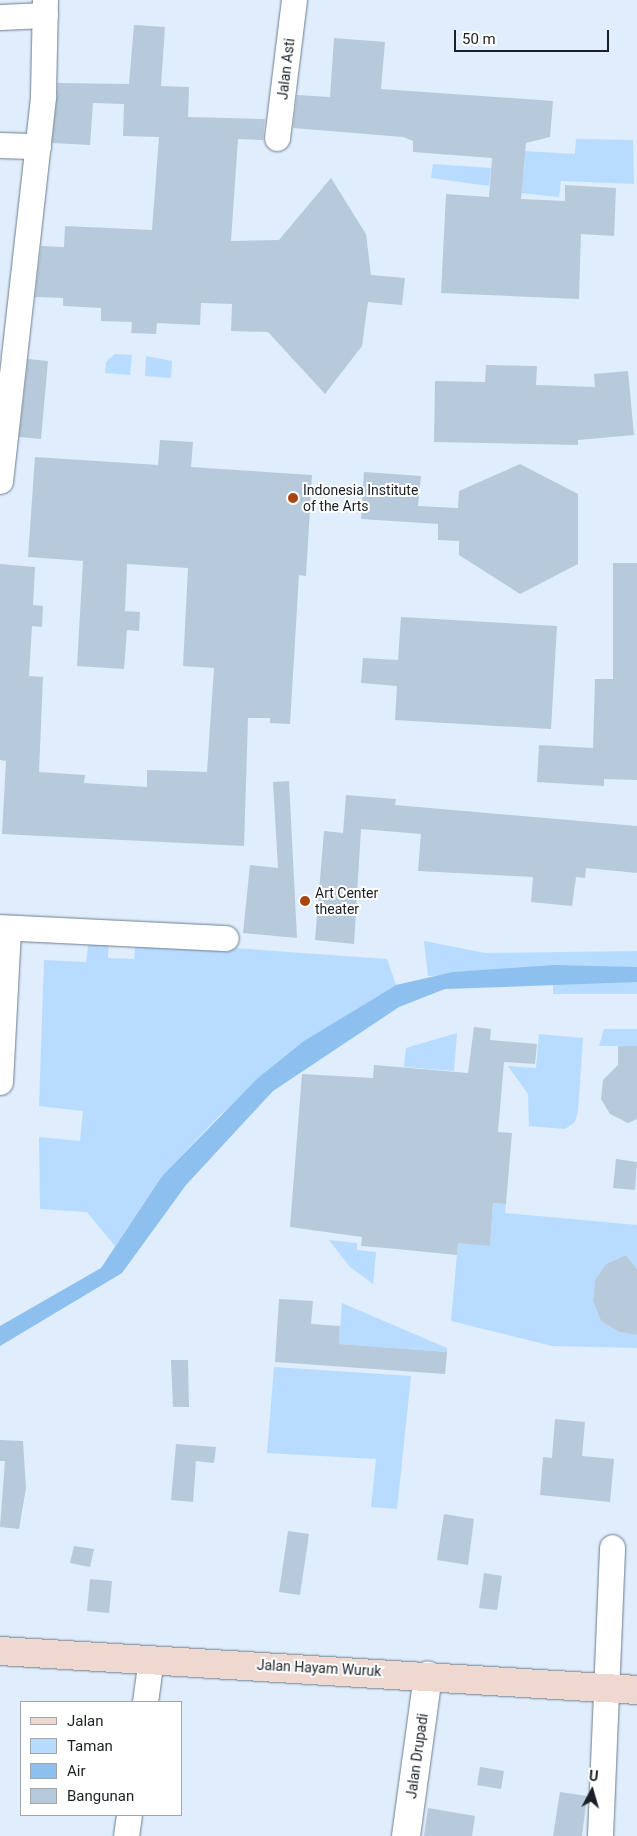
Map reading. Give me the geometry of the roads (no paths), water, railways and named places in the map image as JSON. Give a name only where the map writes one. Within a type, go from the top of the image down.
[{"type":"main road","name":"Jalan Hayam Wuruk","points":[[0,1651],[151,1658],[637,1690]]},
{"type":"street","name":"Jalan Asti","points":[[277,138],[294,0]]},
{"type":"street","points":[[0,17],[45,8],[38,146],[7,338],[0,481]]},
{"type":"street","points":[[0,145],[38,146]]},
{"type":"street","points":[[0,1082],[4,928],[226,938]]},
{"type":"street","points":[[600,1836],[608,1688],[612,1547]]},
{"type":"street","points":[[145,1701],[151,1658]]},
{"type":"street","name":"Jalan Drupadi","points":[[406,1836],[428,1675]]},
{"type":"street","points":[[126,1836],[129,1816]]},
{"type":"water","points":[[554,965],[637,967],[637,982],[445,989],[399,1007],[273,1091],[186,1185],[122,1273],[0,1346],[0,1326],[101,1268],[162,1176],[258,1078],[304,1041],[396,985],[453,972]]},
{"type":"place","name":"Indonesia Institute of the Arts","points":[[293,498]]},
{"type":"place","name":"Art Center theater","points":[[305,901]]}]
